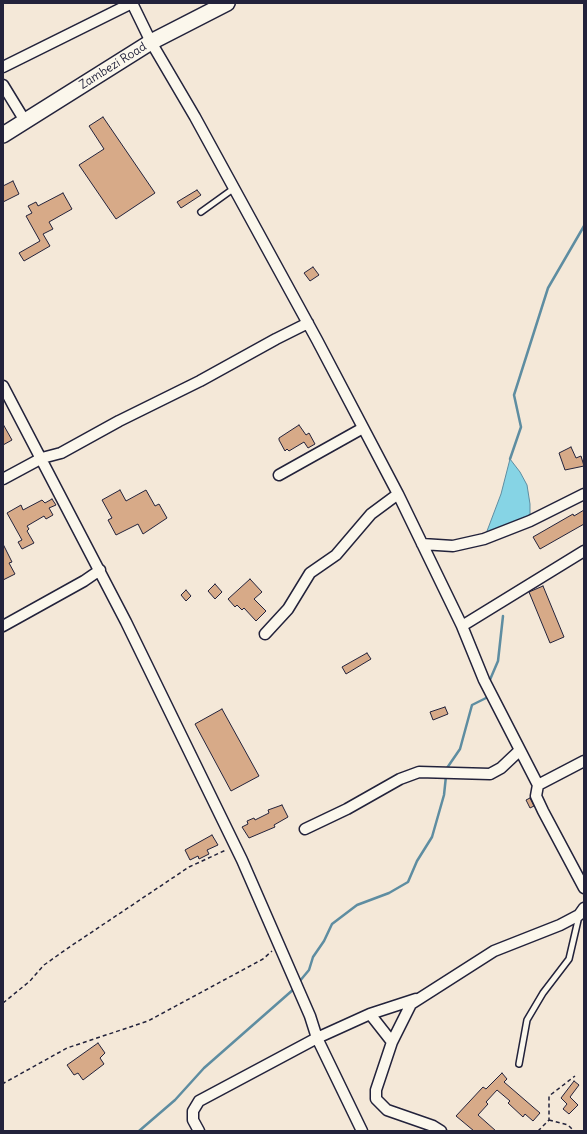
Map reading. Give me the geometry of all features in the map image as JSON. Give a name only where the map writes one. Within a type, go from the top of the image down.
[{"type":"main road","name":"Zambezi Road","points":[[3,135],[151,42],[227,3]]},
{"type":"street","points":[[3,67],[132,3],[151,42],[308,323],[398,494],[462,626],[484,680],[519,751],[538,785],[536,796],[584,888]]},
{"type":"street","points":[[3,85],[25,122]]},
{"type":"street","points":[[3,479],[42,458],[61,453],[119,421],[200,381],[308,323]]},
{"type":"street","points":[[3,386],[100,570],[235,846],[280,945],[294,982],[310,1016],[317,1038],[362,1131]]},
{"type":"street","points":[[279,475],[364,428]]},
{"type":"street","points":[[265,634],[288,609],[310,573],[336,555],[371,514],[398,494]]},
{"type":"street","points":[[422,544],[453,546],[484,539],[530,522],[584,494]]},
{"type":"street","points":[[462,626],[584,551]]},
{"type":"street","points":[[3,626],[84,581],[100,570]]},
{"type":"street","points":[[305,829],[347,809],[400,779],[419,772],[490,774],[501,768],[519,751]]},
{"type":"street","points":[[538,785],[584,760]]},
{"type":"street","points":[[441,1131],[433,1126],[387,1110],[376,1099],[376,1090],[392,1042],[411,1004],[494,952],[527,939],[582,911]]},
{"type":"street","points":[[199,1131],[193,1120],[193,1111],[199,1101],[317,1038],[370,1014],[418,999]]},
{"type":"street","points":[[370,1014],[392,1042]]},
{"type":"lane","points":[[201,212],[233,188]]},
{"type":"lane","points":[[519,1064],[527,1020],[543,993],[570,959],[582,911]]},
{"type":"path","points":[[3,1003],[30,981],[44,965],[71,946],[189,867],[235,846]]},
{"type":"path","points":[[3,1081],[4,1083],[67,1048],[148,1021],[263,959],[280,945]]},
{"type":"path","points":[[538,1131],[549,1120],[549,1096],[575,1076]]},
{"type":"path","points":[[549,1120],[568,1125],[574,1131]]},
{"type":"water","points":[[510,459],[520,472],[527,485],[530,504],[530,521],[484,539],[501,494]]},
{"type":"building","points":[[103,117],[155,193],[116,219],[79,165],[104,149],[89,126]]},
{"type":"building","points":[[13,181],[19,194],[3,202],[3,186]]},
{"type":"building","points":[[197,190],[201,195],[181,208],[177,202]]},
{"type":"building","points":[[63,193],[72,209],[49,222],[53,229],[43,234],[50,246],[24,261],[19,253],[40,241],[26,216],[32,213],[28,206],[36,202],[38,206]]},
{"type":"building","points":[[313,267],[319,275],[310,281],[304,273]]},
{"type":"building","points":[[3,424],[12,440],[3,445]]},
{"type":"building","points":[[299,425],[306,435],[309,433],[315,444],[308,448],[304,442],[289,451],[287,449],[285,451],[279,438]]},
{"type":"building","points":[[571,447],[576,458],[581,456],[584,466],[565,470],[559,453]]},
{"type":"building","points":[[120,490],[126,501],[146,490],[155,506],[159,504],[167,518],[143,534],[138,524],[116,535],[108,520],[112,518],[102,500]]},
{"type":"building","points":[[52,499],[56,505],[49,508],[53,515],[46,519],[44,516],[27,526],[29,529],[27,531],[34,543],[22,549],[18,542],[22,540],[7,513],[21,505],[23,510],[42,500],[45,503]]},
{"type":"building","points":[[584,510],[584,524],[540,549],[533,537],[573,514],[574,516]]},
{"type":"building","points":[[3,544],[12,562],[9,563],[15,574],[3,580]]},
{"type":"building","points":[[250,579],[262,592],[254,599],[266,611],[256,621],[244,608],[242,610],[237,605],[235,607],[228,599]]},
{"type":"building","points":[[215,584],[222,592],[215,599],[208,591]]},
{"type":"building","points":[[543,586],[564,637],[550,643],[529,592]]},
{"type":"building","points":[[186,590],[191,596],[186,601],[181,595]]},
{"type":"building","points":[[367,653],[371,659],[346,674],[342,667]]},
{"type":"building","points":[[445,707],[448,714],[433,720],[430,712]]},
{"type":"building","points":[[222,709],[259,776],[231,791],[195,724]]},
{"type":"building","points":[[530,798],[534,806],[530,808],[526,800]]},
{"type":"building","points":[[282,805],[288,817],[274,825],[275,827],[249,838],[242,827],[248,824],[247,821],[254,818],[255,820],[269,813],[268,810]]},
{"type":"building","points":[[212,835],[218,845],[207,850],[209,854],[199,859],[198,856],[190,860],[185,850]]},
{"type":"building","points":[[98,1043],[105,1053],[100,1058],[104,1064],[83,1080],[78,1073],[74,1075],[67,1065]]},
{"type":"building","points":[[502,1073],[507,1079],[504,1082],[540,1113],[533,1121],[525,1114],[523,1117],[508,1103],[510,1101],[497,1090],[486,1102],[488,1104],[478,1115],[496,1131],[474,1131],[456,1116],[483,1087],[486,1089]]},
{"type":"building","points":[[574,1081],[579,1085],[570,1097],[578,1105],[569,1114],[563,1109],[567,1104],[561,1098]]},
{"type":"waterway","points":[[510,459],[521,427],[514,395],[548,288],[584,226]]},
{"type":"waterway","points":[[489,682],[498,661],[503,616]]},
{"type":"waterway","points":[[447,768],[460,749],[472,705],[490,696]]},
{"type":"waterway","points":[[299,982],[309,970],[313,957],[324,941],[332,924],[357,905],[389,893],[408,882],[417,861],[432,837],[444,795],[446,776]]},
{"type":"waterway","points":[[139,1131],[175,1100],[204,1068],[295,988]]}]
